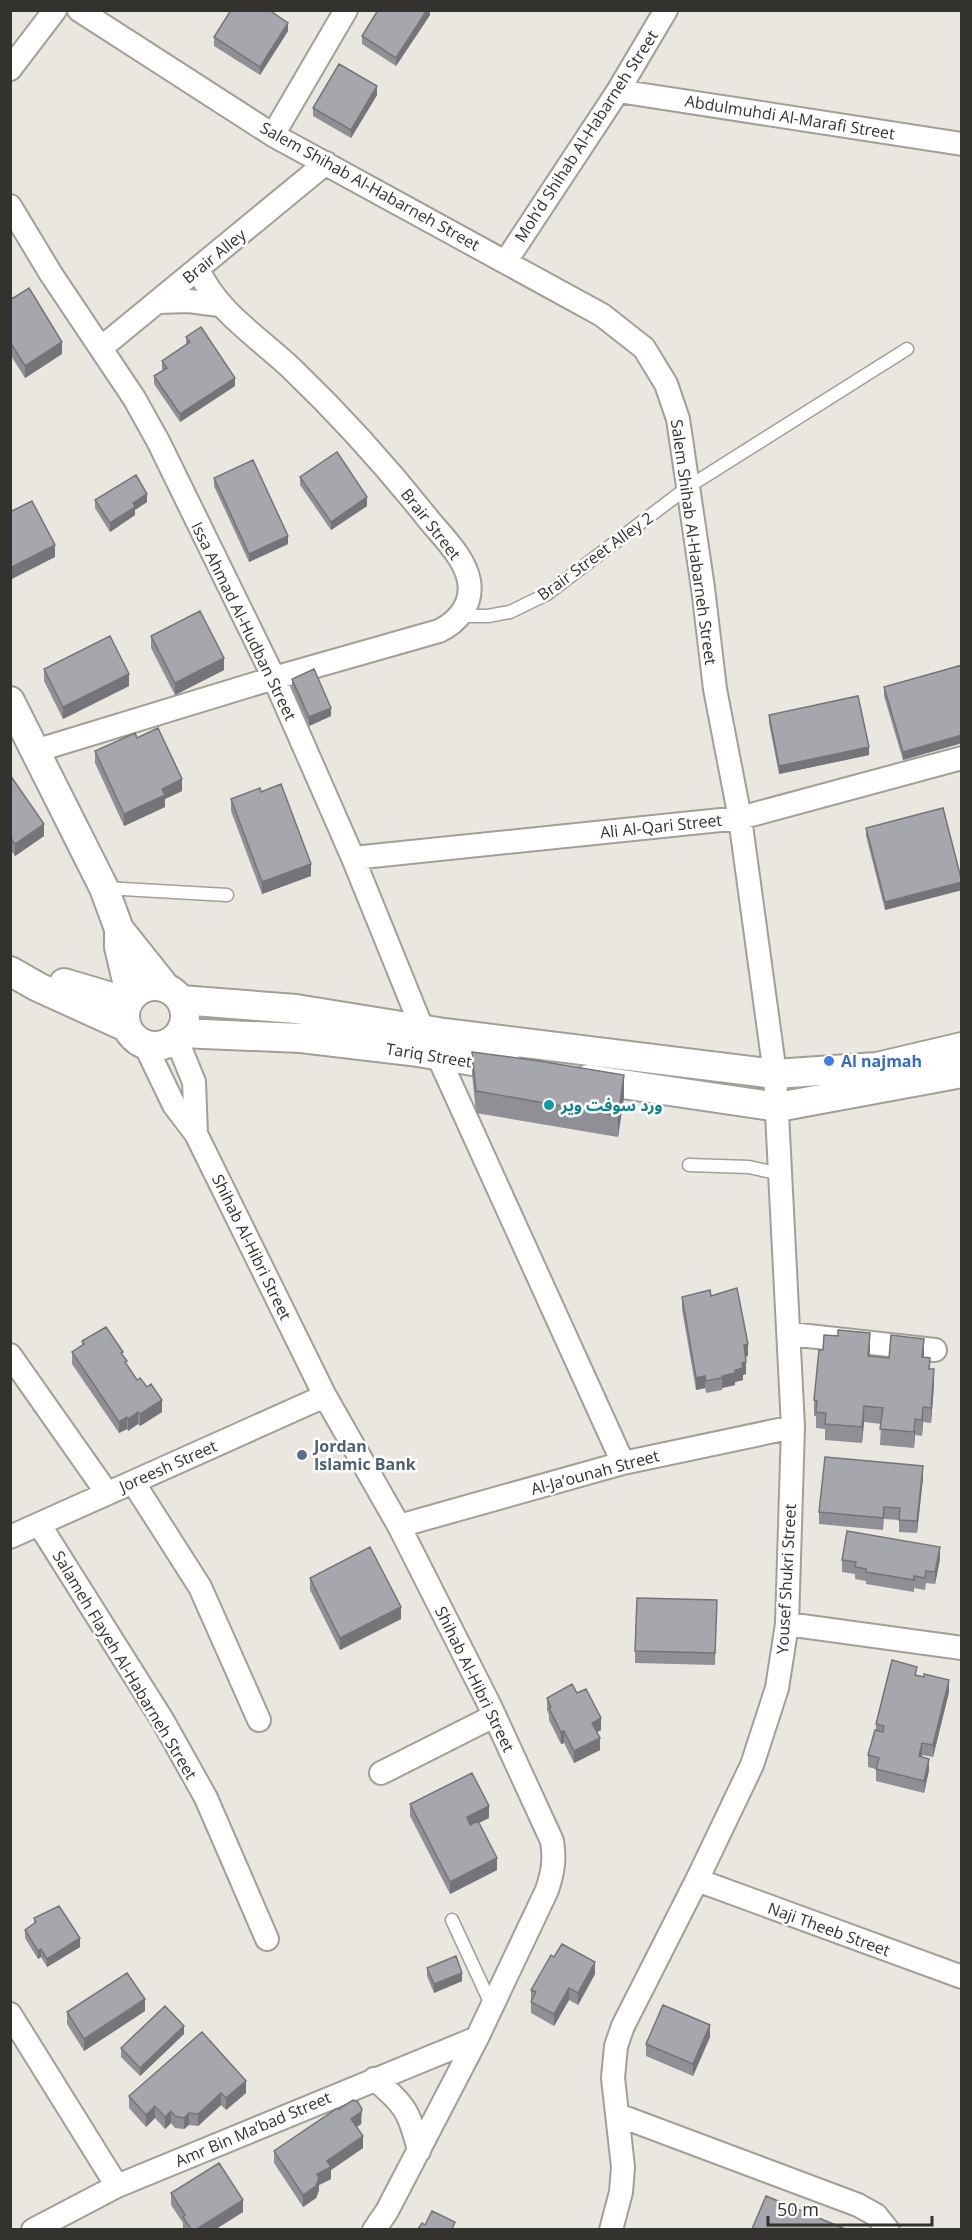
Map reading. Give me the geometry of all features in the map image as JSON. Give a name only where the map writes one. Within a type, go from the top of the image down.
[{"type":"street","points":[[10,69],[55,10]]},
{"type":"street","name":"Salem Shihab Al-Habarneh Street","points":[[79,10],[273,135],[602,315],[644,348],[666,384],[678,419],[703,588],[715,690],[740,818],[776,1074],[778,1107]]},
{"type":"street","points":[[273,135],[346,10]]},
{"type":"street","name":"Moh’d Shihab Al-Habarneh Street","points":[[506,261],[618,91],[666,10]]},
{"type":"street","name":"Abdulmuhdi Al-Marafi Street","points":[[618,91],[962,144]]},
{"type":"street","name":"Brair Alley","points":[[101,348],[326,163]]},
{"type":"street","name":"Issa Ahmad Al-Hudban Street","points":[[10,206],[51,274],[134,398],[158,441],[274,678],[353,858],[422,1028],[438,1056],[623,1462]]},
{"type":"street","name":"Brair Street","points":[[198,269],[219,305],[324,400],[394,477],[441,535],[463,565],[469,581],[468,599],[461,616]]},
{"type":"street","points":[[157,302],[189,301],[219,305]]},
{"type":"street","points":[[35,751],[274,678],[439,631],[451,625],[461,616]]},
{"type":"street","points":[[10,701],[104,888],[119,929],[173,994],[185,1017],[178,1036],[167,1044],[156,1047],[133,1018],[70,984],[14,972]]},
{"type":"street","name":"Ali Al-Qari Street","points":[[353,858],[740,818],[962,758]]},
{"type":"street","points":[[119,929],[119,947],[133,1018]]},
{"type":"street","points":[[133,1018],[147,987],[156,986],[173,994]]},
{"type":"street","name":"Tariq Street","points":[[173,994],[296,1009],[444,1033],[776,1074],[877,1067],[962,1047]]},
{"type":"street","name":"Shihab Al-Hibri Street","points":[[133,1018],[174,1105],[196,1134],[325,1396],[399,1526],[495,1716],[549,1834],[555,1857],[553,1873],[547,1890],[477,2038],[387,2211],[374,2229]]},
{"type":"street","name":"Tariq Street","points":[[178,1036],[301,1038],[778,1107],[962,1073]]},
{"type":"street","name":"Shihab Al-Hibri Street","points":[[178,1036],[194,1082],[196,1134]]},
{"type":"street","name":"Yousef Shukri Street","points":[[611,2229],[621,2192],[623,2167],[613,2078],[616,2046],[623,2025],[697,1880],[752,1765],[777,1688],[787,1624],[793,1428],[778,1107]]},
{"type":"street","points":[[790,1334],[935,1350]]},
{"type":"street","points":[[10,1355],[107,1493]]},
{"type":"street","name":"Joreesh Street","points":[[10,1537],[325,1396]]},
{"type":"street","name":"Al-Ja’ounah Street","points":[[399,1526],[623,1462],[793,1428]]},
{"type":"street","points":[[133,1482],[200,1587],[259,1720]]},
{"type":"street","name":"Salameh Flayeh Al-Habarneh Street","points":[[39,1524],[164,1721],[206,1798],[267,1939]]},
{"type":"street","points":[[787,1624],[962,1648]]},
{"type":"street","points":[[381,1773],[495,1716]]},
{"type":"street","name":"Naji Theeb Street","points":[[697,1880],[962,1977]]},
{"type":"street","points":[[10,2014],[117,2186]]},
{"type":"street","name":"Amr Bin Ma’bad Street","points":[[33,2229],[117,2186],[477,2038]]},
{"type":"street","points":[[374,2079],[399,2103],[412,2120],[419,2151]]},
{"type":"street","points":[[618,2115],[858,2205],[876,2215],[888,2229]]},
{"type":"lane","name":"Brair Street Alley 2","points":[[461,616],[488,616],[510,612],[547,594],[688,487],[907,348]]},
{"type":"lane","points":[[104,888],[227,895]]},
{"type":"lane","points":[[689,1165],[749,1167],[780,1174]]},
{"type":"lane","points":[[452,1920],[492,2004]]},
{"type":"building","points":[[231,10],[269,10],[288,23],[260,67],[214,37]]},
{"type":"building","points":[[378,10],[427,10],[396,58],[362,36]]},
{"type":"building","points":[[339,64],[377,86],[351,130],[313,108]]},
{"type":"building","points":[[29,288],[62,342],[25,366],[10,342],[10,300]]},
{"type":"building","points":[[201,327],[235,378],[180,414],[154,376],[167,368],[162,361],[190,342],[186,337]]},
{"type":"building","points":[[337,452],[367,497],[331,522],[300,477]]},
{"type":"building","points":[[253,460],[288,536],[249,554],[214,478]]},
{"type":"building","points":[[136,475],[147,494],[133,503],[135,507],[110,523],[95,500]]},
{"type":"building","points":[[32,501],[55,545],[10,568],[10,512]]},
{"type":"building","points":[[200,611],[224,658],[175,683],[151,636]]},
{"type":"building","points":[[110,636],[129,674],[63,707],[44,669]]},
{"type":"building","points":[[962,665],[962,735],[903,752],[884,687]]},
{"type":"building","points":[[314,669],[331,708],[309,717],[292,679]]},
{"type":"building","points":[[858,696],[869,747],[779,766],[769,715]]},
{"type":"building","points":[[158,728],[182,779],[162,789],[165,795],[124,814],[95,751],[135,733],[137,738]]},
{"type":"building","points":[[10,775],[44,824],[15,844],[10,837]]},
{"type":"building","points":[[281,784],[311,864],[262,882],[231,799],[260,788],[261,792]]},
{"type":"building","points":[[943,808],[962,882],[885,902],[866,828]]},
{"type":"building","points":[[472,1052],[624,1075],[618,1116],[476,1091]]},
{"type":"building","points":[[737,1288],[748,1344],[744,1345],[746,1362],[742,1363],[743,1368],[735,1370],[735,1373],[722,1376],[722,1378],[706,1381],[705,1376],[696,1378],[682,1297],[710,1290],[711,1296]]},
{"type":"building","points":[[106,1327],[123,1352],[121,1353],[127,1361],[125,1362],[137,1380],[140,1378],[147,1387],[151,1384],[162,1400],[140,1414],[138,1412],[119,1422],[72,1352],[84,1344],[82,1341]]},
{"type":"building","points":[[838,1330],[870,1333],[868,1356],[889,1358],[891,1335],[924,1339],[922,1357],[930,1358],[929,1369],[934,1369],[931,1408],[923,1407],[922,1420],[915,1419],[914,1432],[880,1429],[883,1408],[864,1406],[862,1427],[825,1424],[826,1413],[816,1412],[817,1401],[814,1400],[819,1350],[823,1350],[824,1335],[838,1336]]},
{"type":"building","points":[[825,1457],[923,1466],[917,1521],[899,1520],[900,1508],[884,1507],[883,1518],[819,1512]]},
{"type":"building","points":[[847,1531],[940,1547],[935,1572],[926,1571],[925,1578],[914,1576],[914,1580],[866,1572],[866,1569],[855,1567],[856,1562],[842,1560]]},
{"type":"building","points":[[370,1547],[401,1607],[340,1638],[310,1578]]},
{"type":"building","points":[[637,1598],[717,1600],[715,1653],[635,1651]]},
{"type":"building","points":[[892,1660],[917,1667],[915,1675],[924,1677],[924,1674],[949,1680],[933,1745],[922,1743],[919,1756],[929,1759],[924,1781],[876,1769],[879,1758],[868,1755],[875,1730],[883,1732],[884,1726],[876,1724]]},
{"type":"building","points":[[572,1684],[577,1693],[586,1689],[601,1718],[592,1723],[600,1738],[574,1751],[564,1731],[561,1732],[549,1708],[551,1707],[547,1698]]},
{"type":"building","points":[[472,1773],[489,1806],[467,1817],[470,1825],[478,1821],[497,1858],[450,1882],[410,1804]]},
{"type":"building","points":[[59,1906],[80,1938],[47,1959],[41,1949],[38,1951],[25,1930],[36,1922],[34,1918]]},
{"type":"building","points":[[562,1944],[595,1962],[578,1993],[569,1988],[554,2014],[531,2002],[536,1992],[531,1990],[551,1955],[554,1957]]},
{"type":"building","points":[[456,1956],[462,1973],[434,1984],[427,1968]]},
{"type":"building","points":[[127,1973],[145,1999],[84,2039],[67,2012]]},
{"type":"building","points":[[663,2005],[710,2025],[693,2064],[646,2044]]},
{"type":"building","points":[[165,2006],[184,2026],[140,2068],[121,2048]]},
{"type":"building","points":[[202,2032],[246,2081],[226,2098],[221,2093],[198,2114],[189,2113],[184,2118],[175,2116],[171,2111],[165,2117],[155,2106],[146,2115],[129,2096]]},
{"type":"building","points":[[353,2100],[358,2102],[362,2109],[351,2119],[363,2136],[327,2161],[331,2167],[317,2174],[319,2178],[316,2186],[303,2195],[274,2151]]},
{"type":"building","points":[[219,2163],[243,2200],[197,2229],[191,2229],[171,2193]]},
{"type":"building","points":[[766,2196],[843,2228],[752,2229]]},
{"type":"building","points":[[432,2211],[455,2222],[452,2229],[418,2229],[422,2223],[425,2225]]},
{"type":"place","name":"Al najmah","points":[[829,1061]]},
{"type":"place","name":"ورد سوفت وير","points":[[549,1105]]},
{"type":"place","name":"Jordan Islamic Bank","points":[[302,1455]]}]
